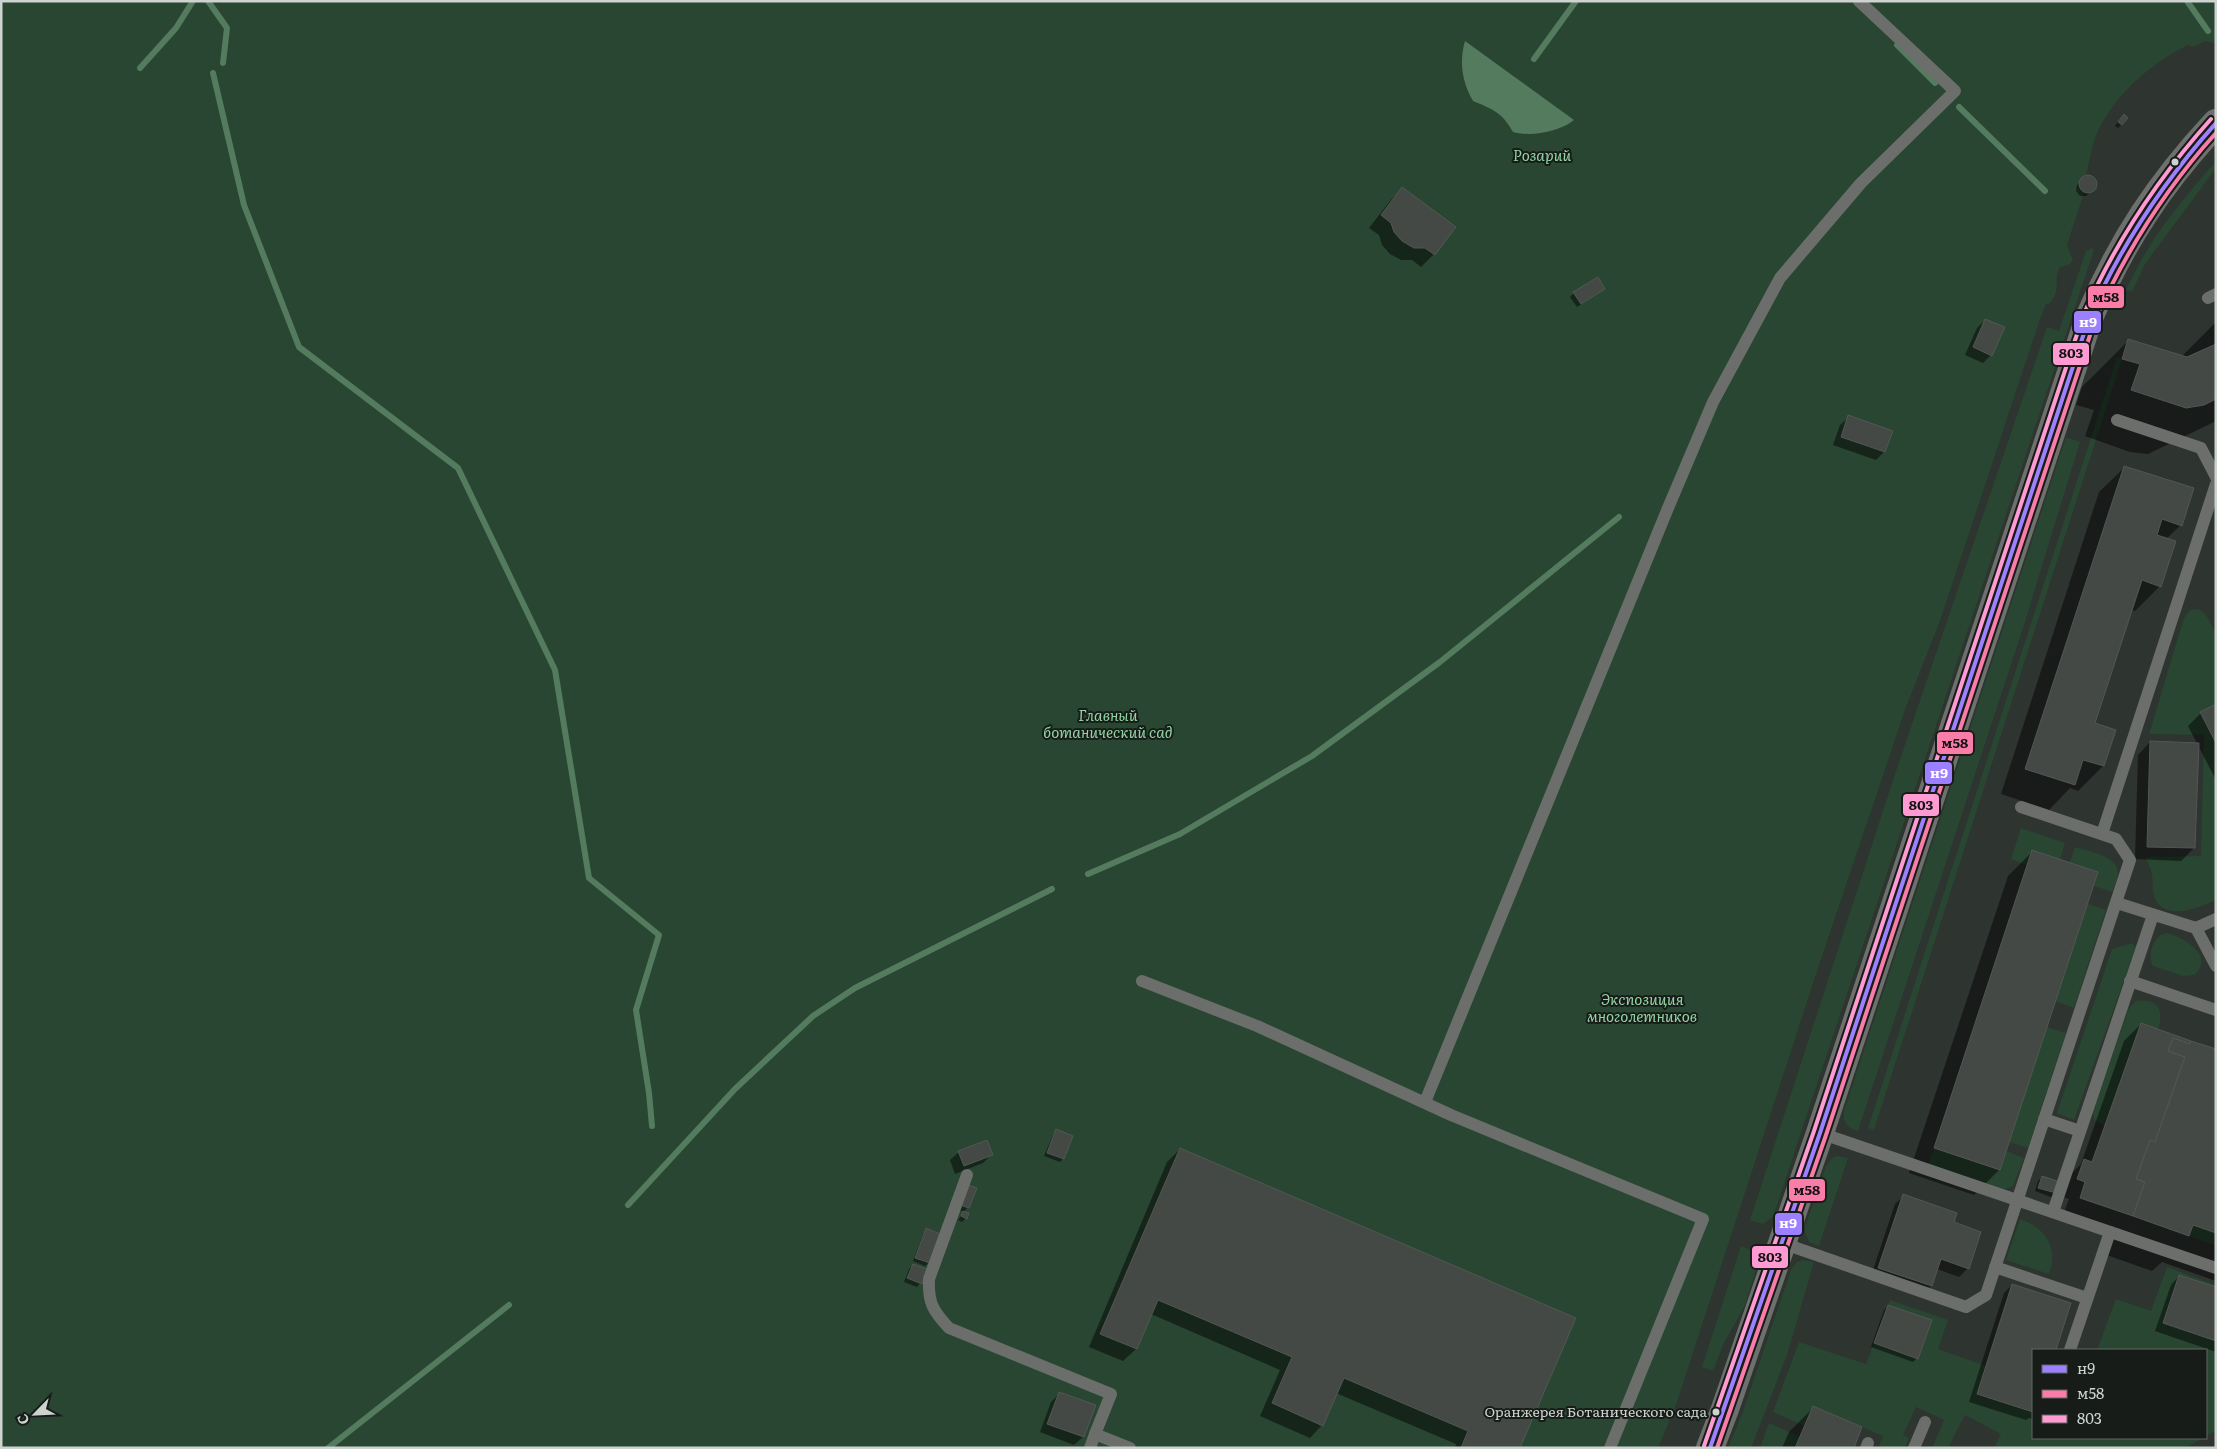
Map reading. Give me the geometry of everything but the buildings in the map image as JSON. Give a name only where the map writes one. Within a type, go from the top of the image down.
[{"type":"main road","points":[[1710,1448],[1820,1133],[2089,318],[2106,277],[2154,197],[2182,160],[2216,123]]},
{"type":"lane","points":[[1426,1102],[1668,508],[1718,394],[1780,278],[1861,183],[1955,90],[1859,1]]},
{"type":"lane","points":[[2117,420],[2201,448],[2216,477]]},
{"type":"lane","points":[[2102,834],[2216,484]]},
{"type":"lane","points":[[1782,1243],[1966,1307],[1986,1295],[2130,860],[2116,839],[2021,808]]},
{"type":"lane","points":[[2116,903],[2196,928],[2216,919]]},
{"type":"lane","points":[[2053,1212],[2153,915]]},
{"type":"lane","points":[[2196,928],[2216,966]]},
{"type":"lane","points":[[2130,980],[2216,1010]]},
{"type":"lane","points":[[1142,981],[1257,1026],[1426,1102],[1703,1219],[1610,1448]]},
{"type":"lane","points":[[2044,1120],[2080,1131]]},
{"type":"lane","points":[[1820,1133],[2216,1268]]},
{"type":"lane","points":[[967,1175],[929,1279],[929,1294],[934,1312],[949,1328],[1110,1394],[1090,1448]]},
{"type":"lane","points":[[2070,1349],[2110,1232]]},
{"type":"lane","points":[[1995,1268],[2087,1298]]},
{"type":"lane","points":[[1914,1448],[1925,1422]]},
{"type":"lane","points":[[1095,1434],[1130,1448]]},
{"type":"green space","name":"Главный ботанический сад","points":[[1,1],[2216,1],[2216,44],[2206,41],[2193,47],[2188,45],[2149,69],[2117,102],[2097,133],[2086,175],[2093,176],[2097,182],[2097,189],[2091,193],[2084,193],[2067,245],[2073,260],[2070,264],[2059,268],[2056,293],[2050,303],[2046,304],[2040,319],[1940,621],[1906,707],[1817,971],[1676,1405],[1658,1448],[1,1448]]},
{"type":"green space","points":[[2216,162],[2216,168],[2145,264],[2132,292],[2126,290],[2163,226],[2180,203]]},
{"type":"green space","points":[[2092,248],[2094,250],[1773,1217],[1763,1224],[1750,1220],[1896,771],[2047,327],[2059,331],[2086,251]]},
{"type":"green space","points":[[2117,357],[2122,359],[1874,1130],[1868,1128]]},
{"type":"green space","points":[[2066,437],[2080,442],[2024,625],[1858,1131],[1846,1124],[1844,1111]]},
{"type":"green space","points":[[2199,609],[2206,615],[2216,633],[2216,900],[2200,907],[2173,911],[2165,909],[2158,904],[2153,893],[2151,870],[2145,857],[2201,856],[2204,735],[2149,734],[2184,618],[2190,610]]},
{"type":"green space","points":[[2021,828],[2065,843],[2060,859],[2033,850],[2027,865],[2011,859]]},
{"type":"green space","points":[[2075,847],[2094,852],[2113,862],[2118,873],[2112,892],[2094,886],[2098,872],[2070,862]]},
{"type":"green space","points":[[2088,904],[2106,910],[2074,1008],[2055,1001]]},
{"type":"green space","points":[[2167,933],[2188,943],[2199,954],[2200,968],[2194,975],[2183,976],[2153,966],[2151,961],[2152,946],[2158,937]]},
{"type":"green space","points":[[2132,943],[2136,947],[2074,1120],[2057,1113],[2112,949]]},
{"type":"green space","points":[[2136,1001],[2149,1001],[2154,1004],[2160,1011],[2160,1022],[2158,1029],[2141,1023],[2105,1126],[2094,1120],[2093,1111],[2129,1008]]},
{"type":"green space","points":[[2047,1027],[2066,1033],[2028,1148],[2009,1142]]},
{"type":"green space","points":[[1934,1148],[1999,1170],[2006,1151],[2024,1158],[2013,1186],[2003,1190],[1928,1165]]},
{"type":"green space","points":[[1837,1156],[1848,1158],[1819,1246],[1809,1242],[1805,1227],[1826,1166],[1832,1158]]},
{"type":"green space","points":[[2020,1219],[2037,1228],[2048,1240],[2052,1256],[2049,1274],[2006,1260]]},
{"type":"green space","points":[[2193,1225],[2216,1233],[2216,1246],[2189,1236]]},
{"type":"green space","points":[[1741,1246],[1754,1251],[1758,1263],[1745,1305],[1723,1345],[1713,1371],[1702,1367]]},
{"type":"green space","points":[[1802,1260],[1814,1262],[1787,1355],[1751,1448],[1728,1448],[1742,1414],[1791,1270],[1797,1262]]},
{"type":"green space","points":[[2167,1267],[2216,1285],[2216,1431],[2207,1436],[2207,1349],[2097,1349],[2116,1299],[2151,1311]]},
{"type":"green space","points":[[1890,1300],[1948,1320],[1938,1349],[1986,1366],[1977,1394],[2032,1412],[2032,1439],[2201,1439],[2185,1448],[1994,1448],[2001,1434],[1965,1415],[1948,1448],[1932,1448],[1944,1420],[1916,1407],[1903,1435],[1909,1438],[1905,1448],[1878,1448],[1883,1436],[1814,1406],[1804,1426],[1773,1412],[1799,1342],[1866,1364],[1874,1343],[1918,1359],[1932,1321],[1888,1305]]},
{"type":"green space","points":[[1769,1423],[1800,1437],[1795,1448],[1760,1448]]},
{"type":"shaded area","points":[[1465,41],[1574,120],[1561,128],[1536,134],[1513,132],[1505,120],[1496,112],[1473,101],[1466,87],[1463,72],[1462,57]]},
{"type":"waterway","points":[[140,68],[176,28],[193,1]]},
{"type":"waterway","points":[[208,1],[227,28],[223,63]]},
{"type":"waterway","points":[[1534,59],[1576,1]]},
{"type":"waterway","points":[[2187,1],[2208,31]]},
{"type":"waterway","points":[[1897,45],[1935,83]]},
{"type":"waterway","points":[[213,73],[244,205],[299,347],[458,468],[555,670],[589,878],[659,935],[636,1010],[649,1093],[652,1126]]},
{"type":"waterway","points":[[1959,107],[2045,191]]},
{"type":"waterway","points":[[1088,874],[1180,834],[1312,756],[1440,662],[1619,517]]},
{"type":"waterway","points":[[628,1205],[735,1089],[813,1016],[855,988],[1052,889]]},
{"type":"waterway","points":[[328,1448],[509,1305]]},
{"type":"transit line","name":"803","points":[[1704,1446],[1814,1131],[2083,316],[2109,262],[2139,212],[2173,164],[2211,119]]},
{"type":"transit line","name":"н9","points":[[1710,1448],[1820,1133],[2089,318],[2115,265],[2145,215],[2178,168],[2216,123]]},
{"type":"transit line","name":"м58","points":[[1717,1448],[1826,1135],[2095,320],[2133,245],[2180,176],[2216,133]]},
{"type":"place","name":"Оранжерея Ботанического сада","points":[[1716,1412]]},
{"type":"park label","name":"Розарий","points":[[1542,156]]},
{"type":"park label","name":"Экспозиция многолетников","points":[[1642,1008]]}]
